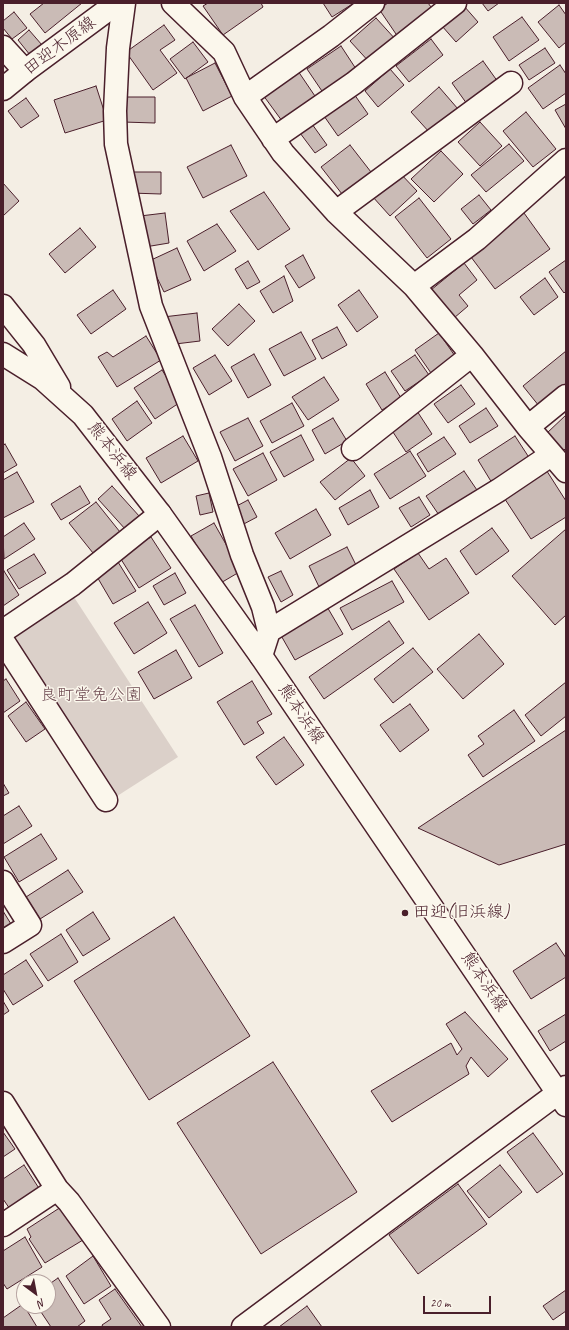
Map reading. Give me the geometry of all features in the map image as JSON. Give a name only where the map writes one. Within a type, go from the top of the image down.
[{"type":"street","name":"田迎木原線","points":[[3,89],[25,70],[117,3]]},
{"type":"street","points":[[124,3],[118,48],[115,111],[116,144],[151,306],[210,457],[242,555],[263,607],[269,631],[261,656]]},
{"type":"street","points":[[174,3],[224,52],[245,96],[283,153],[336,212],[414,286],[472,355],[551,455],[566,471]]},
{"type":"street","points":[[245,96],[331,36],[373,3]]},
{"type":"street","points":[[273,139],[354,83],[455,3]]},
{"type":"street","points":[[3,47],[25,70]]},
{"type":"street","points":[[336,212],[511,83]]},
{"type":"street","points":[[414,286],[477,239],[566,160]]},
{"type":"street","points":[[3,306],[34,345],[66,399]]},
{"type":"street","name":"熊本浜線","points":[[3,354],[43,379],[83,415],[160,514],[261,656],[564,1095]]},
{"type":"street","points":[[353,449],[472,355]]},
{"type":"street","points":[[528,427],[566,396]]},
{"type":"street","points":[[269,631],[499,490],[551,455]]},
{"type":"street","points":[[3,631],[74,584],[160,514]]},
{"type":"street","points":[[3,641],[106,800]]},
{"type":"street","points":[[3,882],[30,925],[3,942]]},
{"type":"street","points":[[243,1327],[564,1095]]},
{"type":"street","points":[[3,1103],[57,1189],[70,1202],[159,1327]]},
{"type":"street","points":[[3,1225],[57,1189]]},
{"type":"green space","name":"良町堂免公園","points":[[70,591],[178,757],[111,800],[4,635]]},
{"type":"building","points":[[44,3],[82,3],[45,33],[30,14]]},
{"type":"building","points":[[208,3],[261,3],[263,7],[223,35],[203,6]]},
{"type":"building","points":[[323,3],[354,3],[332,17]]},
{"type":"building","points":[[388,3],[428,3],[434,11],[398,37],[379,9]]},
{"type":"building","points":[[482,3],[499,3],[488,11]]},
{"type":"building","points":[[559,5],[566,15],[566,42],[559,48],[538,22]]},
{"type":"building","points":[[464,6],[478,22],[456,42],[442,26]]},
{"type":"building","points":[[14,12],[27,28],[12,39],[3,28],[3,21]]},
{"type":"building","points":[[522,17],[539,40],[509,61],[493,37]]},
{"type":"building","points":[[376,18],[397,41],[371,64],[350,41]]},
{"type":"building","points":[[164,25],[175,40],[160,50],[177,73],[153,90],[126,52]]},
{"type":"building","points":[[29,30],[42,45],[30,55],[18,40]]},
{"type":"building","points":[[431,39],[443,55],[409,82],[396,66]]},
{"type":"building","points":[[193,42],[208,62],[185,79],[170,59]]},
{"type":"building","points":[[341,46],[358,72],[326,97],[307,69]]},
{"type":"building","points":[[545,48],[555,63],[529,80],[519,65]]},
{"type":"building","points":[[483,61],[498,82],[467,104],[452,83]]},
{"type":"building","points":[[215,63],[232,96],[203,111],[186,78]]},
{"type":"building","points":[[560,65],[566,74],[566,93],[543,109],[528,88]]},
{"type":"building","points":[[390,69],[404,85],[378,107],[365,91]]},
{"type":"building","points":[[298,71],[319,102],[285,125],[263,95]]},
{"type":"building","points":[[96,86],[107,120],[65,133],[54,100]]},
{"type":"building","points":[[439,87],[458,109],[430,133],[411,112]]},
{"type":"building","points":[[354,94],[368,114],[338,136],[324,116]]},
{"type":"building","points":[[124,97],[155,97],[155,123],[123,122]]},
{"type":"building","points":[[26,98],[39,116],[21,128],[8,111]]},
{"type":"building","points":[[566,104],[566,129],[555,110]]},
{"type":"building","points":[[526,112],[556,149],[533,167],[503,131]]},
{"type":"building","points":[[480,122],[502,146],[480,166],[458,142]]},
{"type":"building","points":[[312,124],[327,145],[315,153],[300,133]]},
{"type":"building","points":[[509,144],[524,161],[486,192],[471,175]]},
{"type":"building","points":[[231,145],[247,176],[203,198],[187,167]]},
{"type":"building","points":[[350,145],[371,172],[342,194],[321,167]]},
{"type":"building","points":[[441,151],[463,174],[434,202],[411,179]]},
{"type":"building","points":[[131,172],[161,172],[161,194],[130,193]]},
{"type":"building","points":[[399,172],[417,191],[390,216],[372,196]]},
{"type":"building","points":[[3,183],[19,201],[3,216]]},
{"type":"building","points":[[264,192],[290,229],[258,250],[230,211]]},
{"type":"building","points":[[479,195],[491,210],[473,224],[461,209]]},
{"type":"building","points":[[419,198],[451,239],[427,258],[395,217]]},
{"type":"building","points":[[165,213],[169,243],[145,247],[140,216]]},
{"type":"building","points":[[524,213],[550,249],[495,289],[468,253]]},
{"type":"building","points":[[217,224],[236,251],[204,271],[187,241]]},
{"type":"building","points":[[80,228],[96,247],[65,273],[49,254]]},
{"type":"building","points":[[177,248],[191,280],[164,292],[149,261]]},
{"type":"building","points":[[303,255],[315,278],[299,288],[285,266]]},
{"type":"building","points":[[566,260],[566,291],[564,293],[549,272]]},
{"type":"building","points":[[248,261],[260,282],[247,289],[235,269]]},
{"type":"building","points":[[464,263],[477,280],[459,295],[468,306],[454,318],[431,290]]},
{"type":"building","points":[[284,276],[293,301],[273,313],[260,291]]},
{"type":"building","points":[[545,278],[558,297],[534,315],[520,297]]},
{"type":"building","points":[[113,290],[126,309],[91,334],[77,315]]},
{"type":"building","points":[[359,290],[378,317],[357,332],[338,305]]},
{"type":"building","points":[[239,304],[255,321],[228,346],[212,329]]},
{"type":"building","points":[[197,313],[200,341],[167,345],[163,317]]},
{"type":"building","points":[[337,327],[347,345],[322,359],[312,340]]},
{"type":"building","points":[[301,332],[316,359],[284,376],[269,349]]},
{"type":"building","points":[[439,333],[455,356],[431,373],[415,350]]},
{"type":"building","points":[[146,336],[161,360],[117,387],[98,357],[107,352],[113,357]]},
{"type":"building","points":[[566,351],[566,384],[539,406],[523,386]]},
{"type":"building","points":[[254,354],[271,385],[248,398],[231,367]]},
{"type":"building","points":[[215,355],[232,381],[209,395],[193,368]]},
{"type":"building","points":[[415,355],[429,375],[405,391],[391,371]]},
{"type":"building","points":[[162,370],[182,401],[155,419],[134,388]]},
{"type":"building","points":[[385,372],[401,398],[382,410],[366,384]]},
{"type":"building","points":[[324,377],[339,400],[308,420],[292,397]]},
{"type":"building","points":[[461,385],[475,404],[448,423],[434,404]]},
{"type":"building","points":[[137,401],[152,423],[127,441],[112,419]]},
{"type":"building","points":[[292,403],[304,426],[272,443],[260,421]]},
{"type":"building","points":[[486,408],[498,426],[470,443],[459,426]]},
{"type":"building","points":[[417,411],[432,434],[406,452],[391,429]]},
{"type":"building","points":[[566,415],[566,448],[564,450],[547,433]]},
{"type":"building","points":[[248,418],[263,446],[235,461],[220,432]]},
{"type":"building","points":[[333,418],[347,441],[325,454],[312,430]]},
{"type":"building","points":[[301,435],[314,460],[284,477],[270,452]]},
{"type":"building","points":[[183,436],[198,461],[161,483],[146,458]]},
{"type":"building","points":[[515,436],[530,459],[492,483],[478,460]]},
{"type":"building","points":[[444,437],[456,454],[428,472],[417,454]]},
{"type":"building","points":[[5,444],[17,465],[3,473],[3,446]]},
{"type":"building","points":[[410,451],[426,476],[390,499],[374,474]]},
{"type":"building","points":[[263,453],[277,480],[248,496],[233,469]]},
{"type":"building","points":[[351,458],[365,476],[335,500],[320,482]]},
{"type":"building","points":[[543,465],[566,501],[566,517],[531,539],[499,490]]},
{"type":"building","points":[[464,471],[479,493],[441,518],[426,496]]},
{"type":"building","points":[[17,472],[34,502],[3,518],[3,480]]},
{"type":"building","points":[[80,486],[90,503],[61,520],[51,504]]},
{"type":"building","points":[[112,486],[140,517],[126,530],[98,499]]},
{"type":"building","points":[[370,490],[379,507],[348,525],[339,508]]},
{"type":"building","points":[[209,493],[213,512],[200,515],[196,496]]},
{"type":"building","points":[[419,497],[430,515],[411,527],[399,508]]},
{"type":"building","points":[[248,500],[257,517],[240,526],[231,509]]},
{"type":"building","points":[[96,502],[120,532],[93,553],[69,523]]},
{"type":"building","points":[[316,509],[331,535],[290,559],[275,533]]},
{"type":"building","points":[[24,523],[35,539],[4,559],[3,537]]},
{"type":"building","points":[[214,523],[241,571],[219,584],[191,536]]},
{"type":"building","points":[[492,528],[509,551],[476,575],[460,551]]},
{"type":"building","points":[[566,529],[566,615],[555,625],[512,576]]},
{"type":"building","points":[[151,537],[171,568],[139,588],[119,556]]},
{"type":"building","points":[[347,547],[359,571],[321,591],[309,566]]},
{"type":"building","points":[[418,553],[429,569],[446,558],[469,593],[429,620],[394,569]]},
{"type":"building","points":[[34,554],[46,573],[19,589],[7,570]]},
{"type":"building","points":[[118,562],[136,591],[113,604],[96,575]]},
{"type":"building","points":[[4,571],[19,595],[3,606],[3,572]]},
{"type":"building","points":[[281,571],[293,595],[281,602],[268,577]]},
{"type":"building","points":[[175,573],[186,593],[164,605],[153,586]]},
{"type":"building","points":[[392,581],[404,602],[352,630],[340,608]]},
{"type":"building","points":[[148,602],[167,633],[134,654],[114,623]]},
{"type":"building","points":[[195,605],[223,653],[199,667],[170,619]]},
{"type":"building","points":[[326,605],[343,634],[295,660],[279,632]]},
{"type":"building","points":[[389,621],[404,643],[324,699],[309,677]]},
{"type":"building","points":[[479,634],[504,664],[463,699],[437,669]]},
{"type":"building","points":[[413,648],[433,672],[393,703],[374,679]]},
{"type":"building","points":[[176,650],[192,678],[154,699],[138,672]]},
{"type":"building","points":[[6,679],[20,701],[3,713],[3,681]]},
{"type":"building","points":[[252,681],[272,714],[257,722],[264,733],[244,745],[217,702]]},
{"type":"building","points":[[566,682],[566,716],[541,736],[525,715]]},
{"type":"building","points":[[26,702],[45,729],[26,742],[8,716]]},
{"type":"building","points":[[410,704],[429,730],[400,752],[380,725]]},
{"type":"building","points":[[514,710],[535,741],[483,777],[468,755],[484,744],[478,736]]},
{"type":"building","points":[[566,730],[566,844],[499,865],[418,828]]},
{"type":"building","points":[[284,737],[304,765],[276,785],[256,757]]},
{"type":"building","points":[[3,783],[9,793],[3,796]]},
{"type":"building","points":[[19,806],[32,826],[3,844],[3,816]]},
{"type":"building","points":[[41,834],[57,859],[19,882],[4,857]]},
{"type":"building","points":[[68,870],[83,892],[40,919],[26,897]]},
{"type":"building","points":[[3,911],[11,924],[3,929]]},
{"type":"building","points":[[93,912],[110,939],[83,956],[66,930]]},
{"type":"building","points":[[174,917],[250,1036],[149,1100],[74,981]]},
{"type":"building","points":[[61,934],[78,962],[48,981],[30,954]]},
{"type":"building","points":[[556,943],[566,958],[566,977],[531,999],[513,971]]},
{"type":"building","points":[[26,960],[43,986],[13,1005],[3,989],[3,975]]},
{"type":"building","points":[[3,1001],[9,1011],[3,1015]]},
{"type":"building","points":[[465,1012],[508,1059],[488,1077],[471,1057],[466,1066],[469,1074],[392,1122],[371,1091],[451,1043],[457,1055],[462,1049],[446,1024]]},
{"type":"building","points":[[566,1014],[566,1041],[550,1051],[538,1031]]},
{"type":"building","points":[[273,1062],[357,1192],[261,1254],[177,1123]]},
{"type":"building","points":[[3,1132],[15,1149],[3,1157]]},
{"type":"building","points":[[533,1133],[563,1174],[537,1193],[507,1152]]},
{"type":"building","points":[[24,1165],[42,1193],[12,1212],[3,1199],[3,1179]]},
{"type":"building","points":[[500,1165],[522,1192],[489,1218],[467,1191]]},
{"type":"building","points":[[458,1184],[487,1224],[418,1274],[389,1235]]},
{"type":"building","points":[[61,1207],[83,1240],[45,1263],[29,1239],[31,1237],[27,1229]]},
{"type":"building","points":[[25,1237],[42,1267],[31,1274],[16,1274],[16,1283],[7,1289],[3,1283],[3,1251]]},
{"type":"building","points":[[93,1256],[111,1286],[84,1304],[66,1276]]},
{"type":"building","points":[[58,1278],[85,1321],[77,1327],[51,1327],[42,1314],[56,1314],[56,1279]]},
{"type":"building","points":[[115,1289],[142,1327],[103,1327],[102,1325],[111,1319],[99,1300]]},
{"type":"building","points":[[566,1290],[566,1311],[553,1320],[543,1306]]},
{"type":"building","points":[[307,1306],[322,1327],[279,1327]]},
{"type":"building","points":[[16,1309],[16,1314],[29,1314],[37,1327],[3,1327],[3,1318]]},
{"type":"place","name":"田迎(旧浜線)","points":[[405,913]]}]
